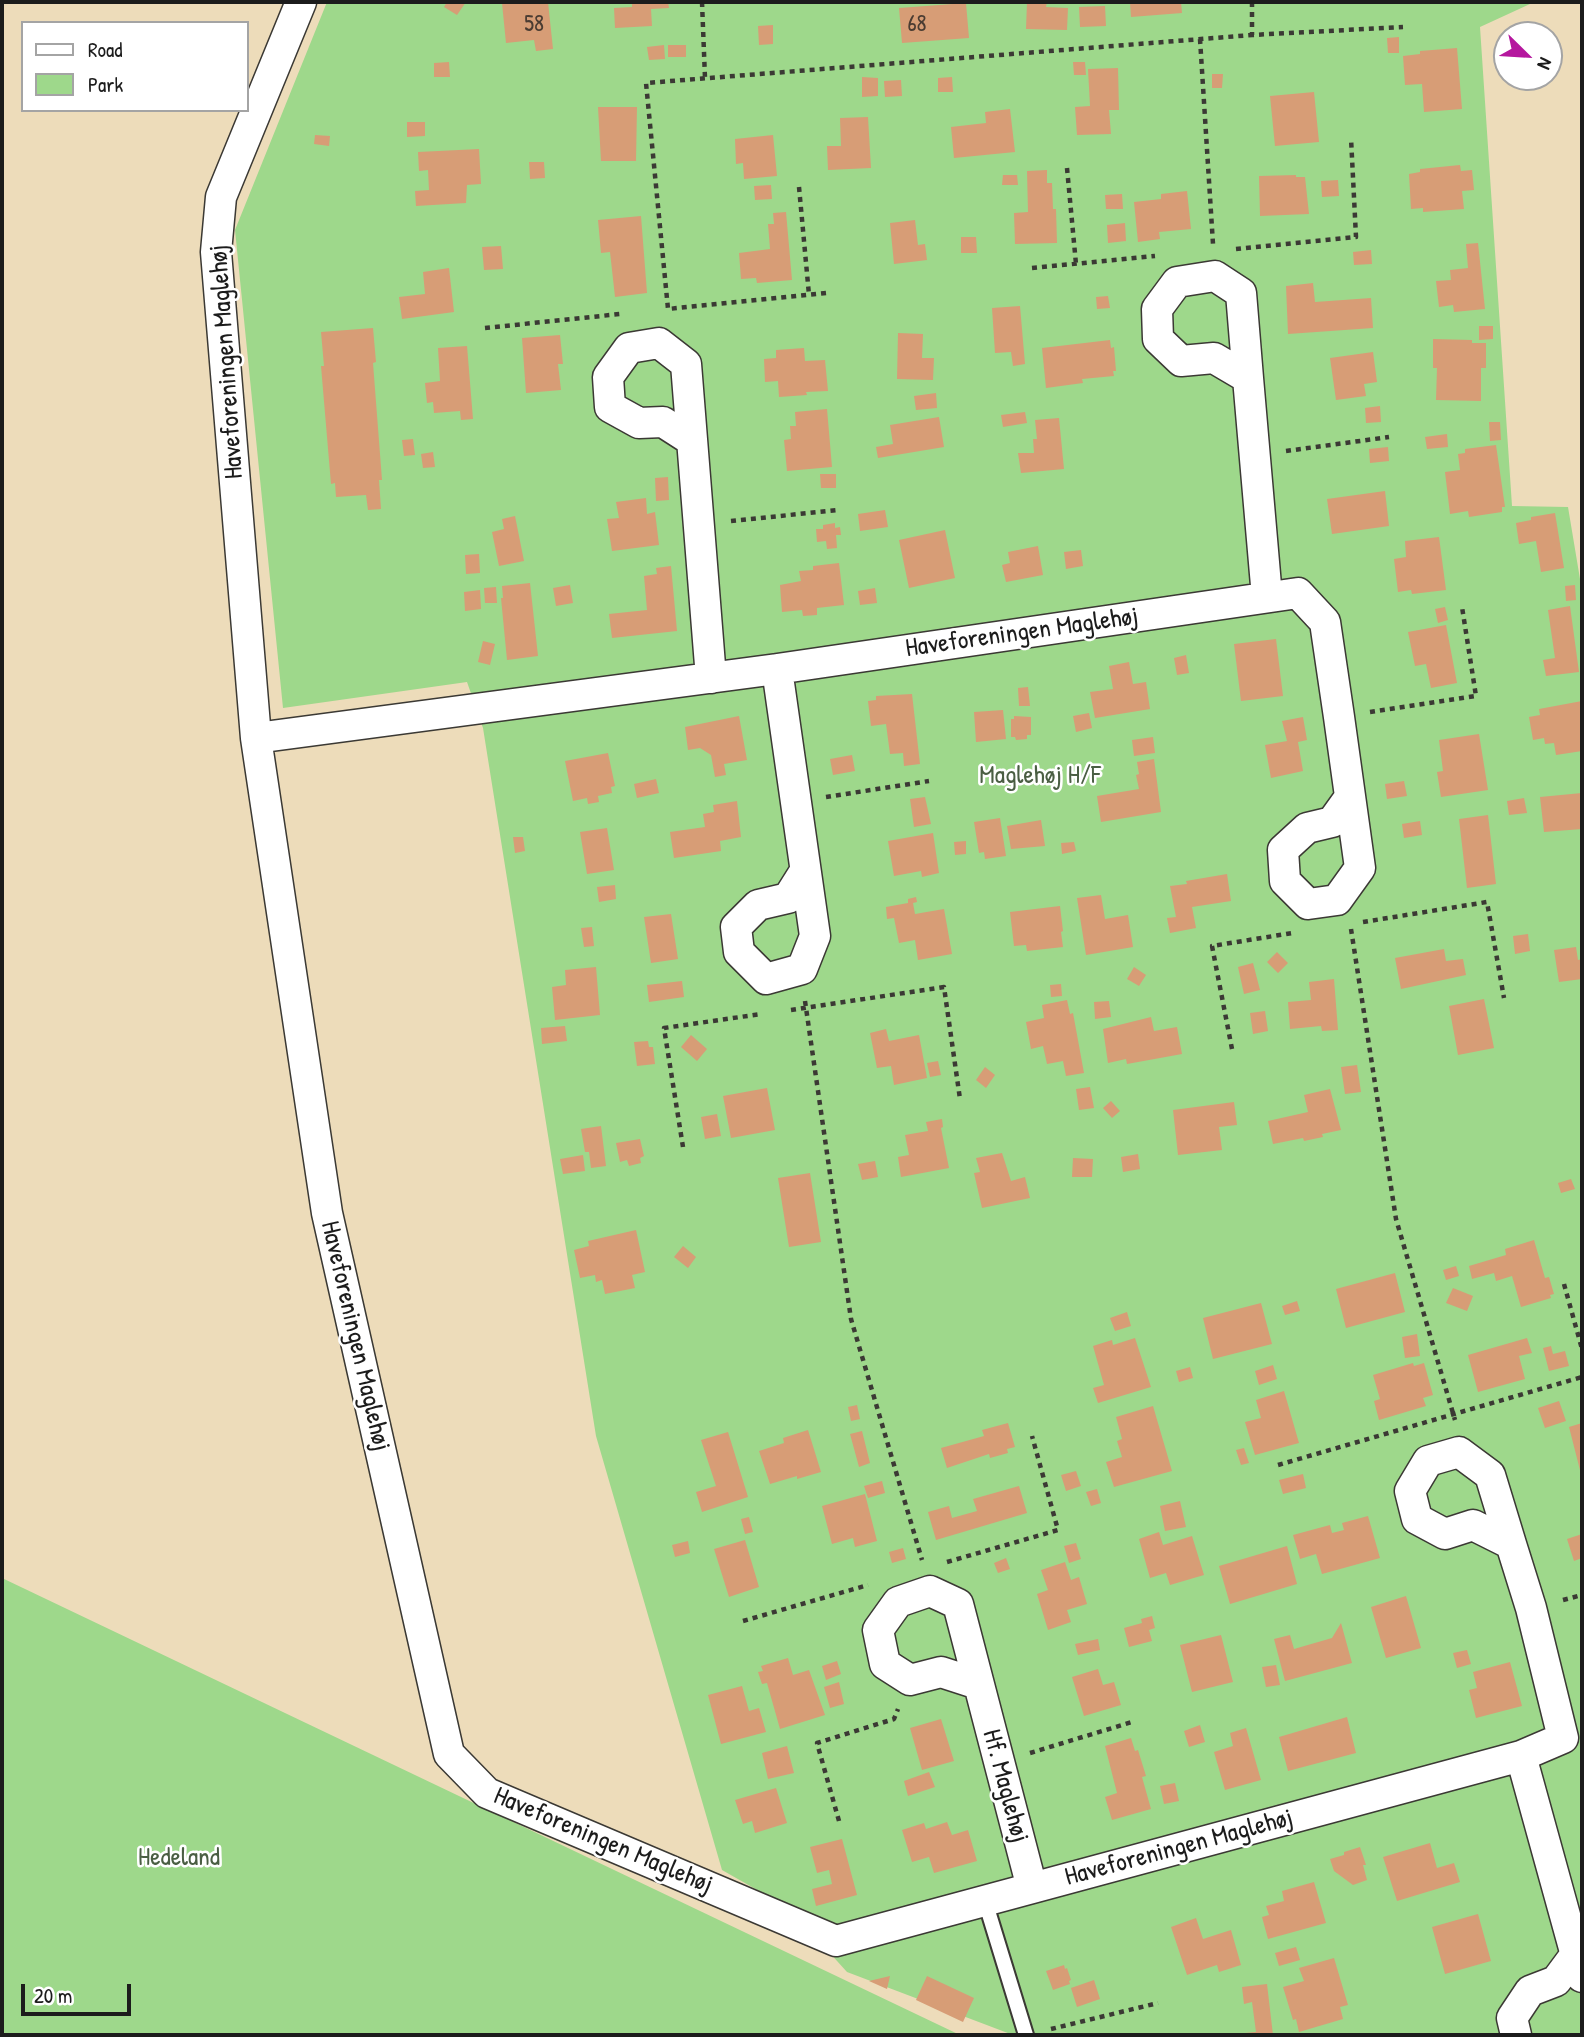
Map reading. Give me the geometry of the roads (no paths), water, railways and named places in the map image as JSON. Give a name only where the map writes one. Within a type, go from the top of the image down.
[{"type":"street","name":"Haveforeningen Maglehøj","points":[[301,2],[221,197],[216,252],[256,738],[327,1213],[449,1754],[486,1793],[836,1941],[1521,1756],[1563,1738],[1531,1608],[1490,1475],[1459,1452],[1428,1461],[1410,1491],[1417,1519],[1446,1534],[1473,1525],[1511,1544]]},
{"type":"street","points":[[1248,377],[1214,358],[1181,361],[1158,339],[1157,309],[1177,282],[1214,263],[1241,293],[1255,455],[1266,597]]},
{"type":"street","points":[[691,440],[711,678]]},
{"type":"street","name":"Haveforeningen Maglehøj","points":[[256,738],[777,670],[1298,593],[1325,622],[1350,797]]},
{"type":"street","points":[[777,670],[806,871],[815,936],[802,969],[766,979],[738,952],[736,927],[758,905],[788,898],[806,871]]},
{"type":"street","name":"Hf. Maglehøj","points":[[978,1684],[941,1672],[910,1680],[885,1664],[878,1630],[898,1602],[927,1580],[958,1604],[1032,1888]]},
{"type":"street","points":[[1516,2035],[1512,2018],[1530,1991],[1556,1982],[1579,1966],[1521,1756]]},
{"type":"lane","points":[[985,1900],[1026,2035]]},
{"type":"park label","name":"Maglehøj H/F","points":[[1040,776]]},
{"type":"park label","name":"Hedeland","points":[[179,1858]]}]
